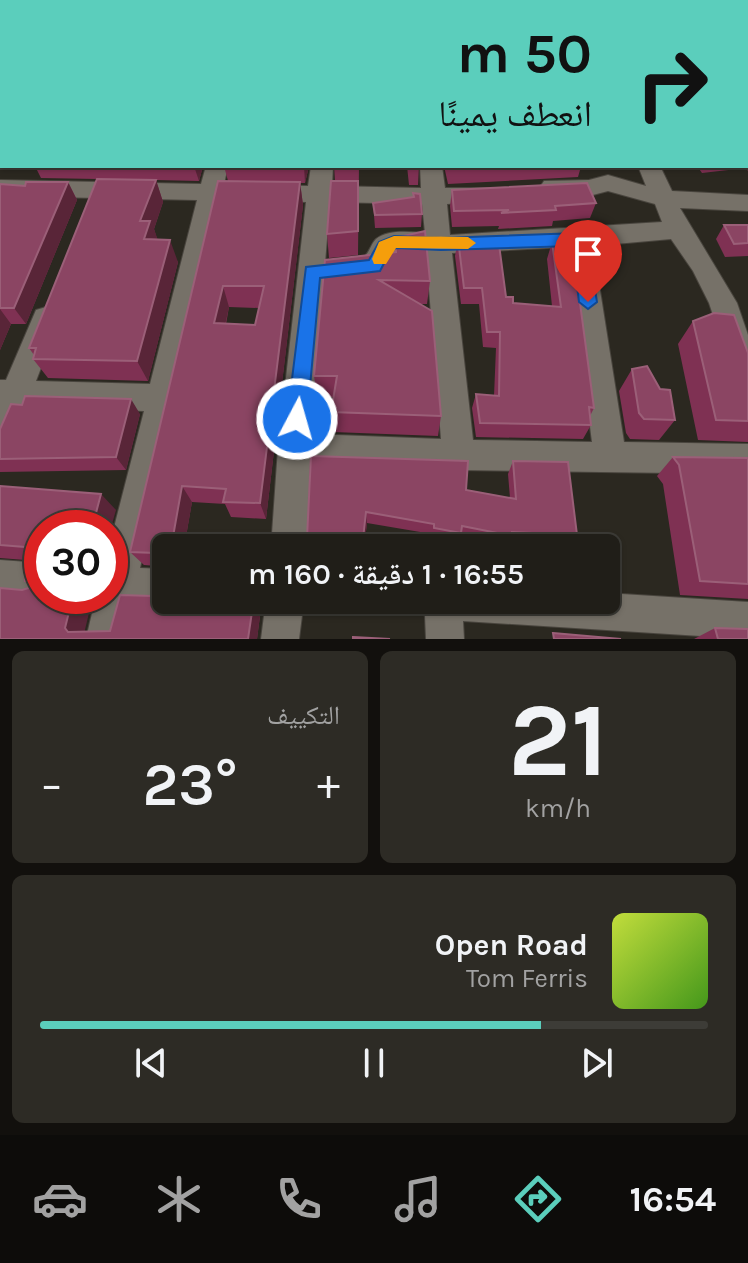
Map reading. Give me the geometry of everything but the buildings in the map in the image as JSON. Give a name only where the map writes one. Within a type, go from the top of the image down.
[{"type":"street","points":[[431,168],[441,244],[458,455]]},
{"type":"street","points":[[650,168],[678,229],[704,266],[723,303],[748,378]]},
{"type":"street","points":[[0,188],[95,192],[215,179],[321,180],[436,196],[517,191],[550,176],[589,188],[608,183],[665,199],[748,203]]},
{"type":"street","points":[[128,532],[215,179]]},
{"type":"street","points":[[290,534],[294,448],[321,180]]},
{"type":"street","points":[[84,221],[95,192]]},
{"type":"street","points":[[312,272],[374,266],[390,243],[579,239],[678,229]]},
{"type":"street","points":[[579,239],[610,457]]},
{"type":"street","points":[[0,433],[8,394],[56,293]]},
{"type":"street","points":[[8,394],[163,398]]},
{"type":"street","points":[[294,448],[458,455],[748,459]]},
{"type":"street","points":[[0,578],[24,580]]},
{"type":"street","points":[[128,586],[152,587]]},
{"type":"street","points":[[620,613],[748,621]]},
{"type":"street","points":[[105,639],[109,614]]},
{"type":"street","points":[[280,639],[283,614]]},
{"type":"street","points":[[444,614],[445,639]]},
{"type":"slow traffic","points":[[380,259],[385,246],[394,242],[468,243]]},
{"type":"route","points":[[297,419],[312,272],[374,266],[379,262],[385,246],[394,242],[441,244],[579,239],[588,302]]}]
